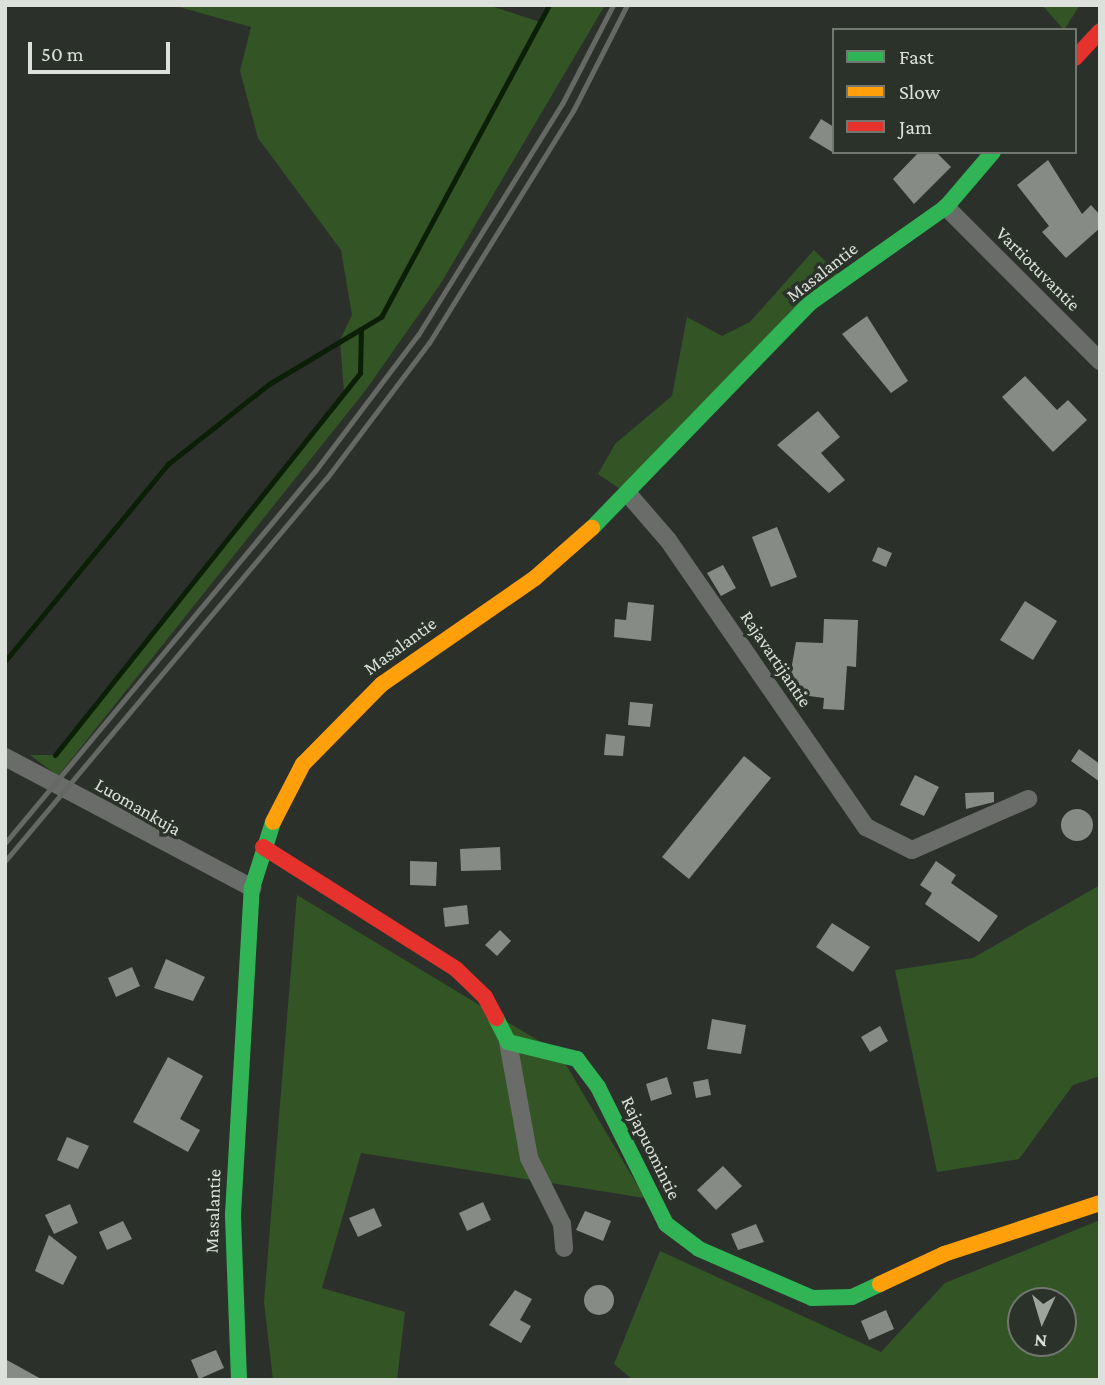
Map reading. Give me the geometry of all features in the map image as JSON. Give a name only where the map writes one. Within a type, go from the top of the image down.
[{"type":"street","points":[[1077,56],[1100,31]]},
{"type":"street","name":"Masalantie","points":[[239,1380],[233,1214],[252,888],[263,847],[303,764],[354,707],[535,578],[629,495],[810,303],[946,207],[991,154]]},
{"type":"street","name":"Vartiotuvantie","points":[[946,207],[1100,360]]},
{"type":"street","name":"Rajavartijantie","points":[[629,495],[668,540],[860,819],[890,843],[912,850],[1028,799]]},
{"type":"street","name":"Luomankuja","points":[[5,757],[252,888]]},
{"type":"street","points":[[263,847],[456,969],[485,996],[508,1042],[529,1158],[562,1223],[564,1248]]},
{"type":"street","name":"Rajapuomintie","points":[[508,1042],[577,1059],[598,1087],[666,1224],[699,1249],[812,1298],[852,1297],[944,1254],[1100,1203]]},
{"type":"green space","points":[[172,5],[488,5],[540,22],[549,5],[605,5],[441,283],[365,391],[58,776],[30,755],[55,755],[344,392],[340,340],[352,315],[341,250],[258,138],[240,71],[251,27]]},
{"type":"green space","points":[[1042,5],[1080,5],[1065,28],[1062,28]]},
{"type":"green space","points":[[814,250],[843,279],[629,495],[598,474],[615,444],[672,396],[687,317],[722,336],[750,322]]},
{"type":"green space","points":[[1100,885],[1100,1076],[1073,1085],[1019,1159],[937,1172],[895,970],[973,958]]},
{"type":"green space","points":[[297,895],[559,1053],[645,1198],[361,1153],[322,1288],[405,1312],[397,1380],[273,1380],[264,1302]]},
{"type":"green space","points":[[1100,1220],[1100,1380],[633,1380],[614,1364],[660,1251],[881,1352],[945,1283]]},
{"type":"building","points":[[821,119],[832,126],[832,152],[809,138]]},
{"type":"building","points":[[917,154],[938,154],[951,167],[914,204],[893,179]]},
{"type":"building","points":[[1048,160],[1082,214],[1091,205],[1100,215],[1100,228],[1066,258],[1042,232],[1049,226],[1017,185]]},
{"type":"building","points":[[867,316],[908,381],[891,393],[842,334]]},
{"type":"building","points":[[1025,376],[1057,410],[1068,400],[1087,420],[1053,452],[1002,397]]},
{"type":"building","points":[[818,411],[840,437],[821,453],[845,480],[829,493],[777,445]]},
{"type":"building","points":[[777,527],[797,577],[771,587],[752,537]]},
{"type":"building","points":[[878,547],[892,553],[886,567],[872,561]]},
{"type":"building","points":[[723,565],[736,588],[721,596],[707,573]]},
{"type":"building","points":[[1025,601],[1057,621],[1033,660],[1000,640]]},
{"type":"building","points":[[628,602],[654,605],[651,641],[614,637],[615,619],[626,620]]},
{"type":"building","points":[[824,619],[858,620],[856,667],[847,666],[844,710],[823,709],[824,698],[787,693],[796,642],[823,643]]},
{"type":"building","points":[[630,702],[653,704],[650,727],[628,725]]},
{"type":"building","points":[[606,734],[625,736],[623,756],[604,755]]},
{"type":"building","points":[[1079,749],[1100,764],[1100,782],[1071,761]]},
{"type":"building","points":[[744,756],[771,778],[689,879],[662,857]]},
{"type":"building","points":[[915,775],[939,787],[924,816],[900,805]]},
{"type":"building","points":[[994,792],[994,802],[966,809],[965,793]]},
{"type":"building","points":[[1077,809],[1088,814],[1093,825],[1088,836],[1077,841],[1066,836],[1061,825],[1066,814]]},
{"type":"building","points":[[500,847],[501,870],[461,871],[460,849]]},
{"type":"building","points":[[410,861],[437,862],[436,886],[410,885]]},
{"type":"building","points":[[936,861],[956,875],[951,883],[998,916],[979,942],[925,904],[932,893],[920,885]]},
{"type":"building","points":[[467,905],[469,924],[445,927],[443,908]]},
{"type":"building","points":[[832,923],[870,947],[853,972],[816,947]]},
{"type":"building","points":[[500,930],[511,941],[497,956],[485,945]]},
{"type":"building","points":[[166,959],[205,977],[193,1001],[154,988]]},
{"type":"building","points":[[132,967],[140,986],[116,997],[108,978]]},
{"type":"building","points":[[712,1019],[746,1025],[741,1054],[707,1049]]},
{"type":"building","points":[[880,1026],[888,1041],[870,1052],[861,1037]]},
{"type":"building","points":[[168,1057],[203,1076],[180,1119],[200,1130],[188,1152],[133,1122]]},
{"type":"building","points":[[667,1077],[672,1094],[651,1101],[646,1084]]},
{"type":"building","points":[[708,1079],[711,1095],[696,1098],[693,1082]]},
{"type":"building","points":[[67,1137],[89,1146],[78,1169],[57,1160]]},
{"type":"building","points":[[723,1166],[742,1186],[716,1210],[697,1190]]},
{"type":"building","points":[[483,1202],[491,1220],[467,1231],[459,1213]]},
{"type":"building","points":[[70,1204],[78,1223],[54,1234],[45,1215]]},
{"type":"building","points":[[374,1208],[382,1226],[358,1237],[349,1218]]},
{"type":"building","points":[[585,1211],[611,1221],[603,1241],[576,1230]]},
{"type":"building","points":[[123,1221],[132,1239],[107,1250],[99,1232]]},
{"type":"building","points":[[756,1224],[764,1242],[738,1250],[731,1234]]},
{"type":"building","points":[[49,1235],[77,1257],[63,1285],[35,1271]]},
{"type":"building","points":[[599,1285],[605,1286],[613,1294],[613,1306],[605,1314],[599,1315],[593,1314],[585,1306],[584,1300],[585,1294],[593,1286]]},
{"type":"building","points":[[515,1290],[532,1299],[520,1320],[531,1326],[521,1343],[489,1325]]},
{"type":"building","points":[[886,1310],[894,1329],[869,1340],[861,1321]]},
{"type":"building","points":[[216,1350],[224,1368],[199,1379],[191,1360]]},
{"type":"building","points":[[5,1359],[43,1380],[5,1380]]},
{"type":"waterway","points":[[5,661],[168,464],[269,384],[381,317],[549,5]]},
{"type":"waterway","points":[[55,755],[360,373],[361,329]]},
{"type":"railway","points":[[5,843],[315,471],[418,335],[562,104],[613,5]]},
{"type":"railway","points":[[5,861],[326,479],[429,343],[573,111],[627,5]]},
{"type":"traffic: fast","points":[[592,528],[810,303],[946,207],[991,154]]},
{"type":"traffic: fast","points":[[239,1380],[233,1214],[252,888],[273,822]]},
{"type":"traffic: fast","points":[[496,1018],[508,1042],[577,1059],[598,1087],[666,1224],[699,1249],[812,1298],[852,1297],[880,1284]]},
{"type":"traffic: slow","points":[[273,822],[303,764],[382,684],[535,578],[592,528]]},
{"type":"traffic: slow","points":[[880,1284],[944,1254],[1100,1203]]},
{"type":"traffic: jam","points":[[1077,56],[1100,31]]},
{"type":"traffic: jam","points":[[263,847],[456,969],[485,997],[496,1018]]}]
